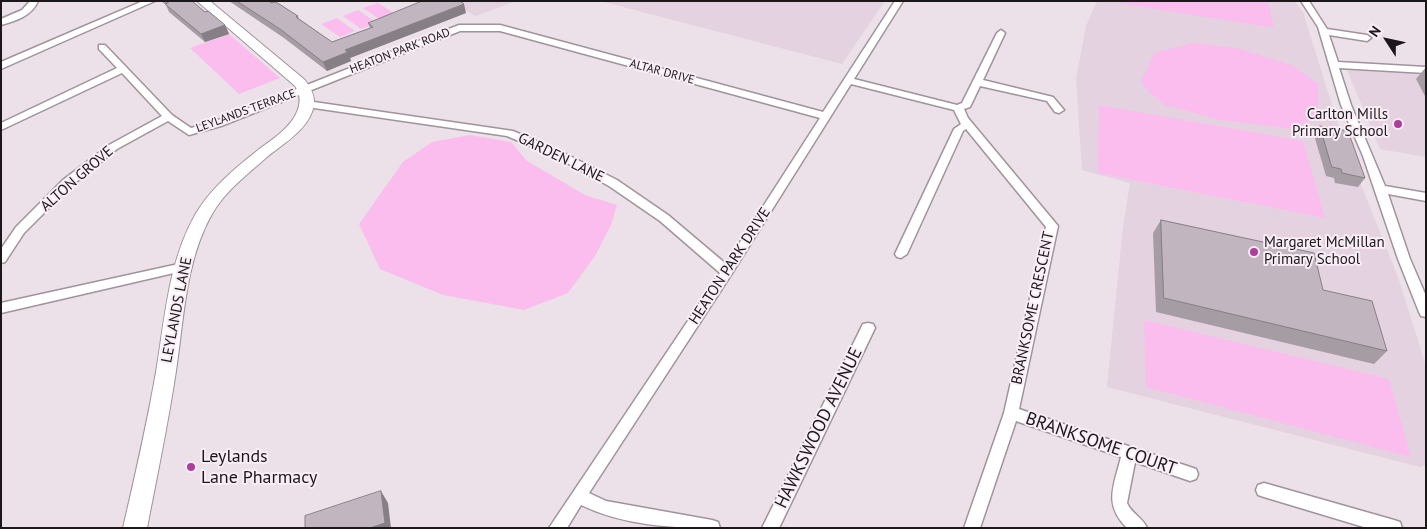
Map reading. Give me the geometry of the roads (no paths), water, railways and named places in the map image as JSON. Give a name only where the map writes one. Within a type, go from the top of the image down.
[{"type":"street","points":[[1,22],[31,8],[34,1]]},
{"type":"street","points":[[1,66],[151,1]]},
{"type":"street","points":[[203,1],[306,96]]},
{"type":"street","name":"HEATON PARK DRIVE","points":[[557,528],[727,272],[899,1]]},
{"type":"street","points":[[1305,1],[1323,31],[1346,105],[1426,312]]},
{"type":"street","name":"HEATON PARK ROAD","points":[[306,96],[459,28],[500,28]]},
{"type":"street","name":"ALTAR DRIVE","points":[[500,28],[825,116]]},
{"type":"street","points":[[1323,31],[1367,38]]},
{"type":"street","points":[[848,80],[958,108],[966,105],[1001,33]]},
{"type":"street","name":"LEYLANDS TERRACE","points":[[102,47],[168,117],[189,132],[306,96]]},
{"type":"street","points":[[1,55],[17,59]]},
{"type":"street","points":[[1335,65],[1426,70]]},
{"type":"street","points":[[1,127],[122,69]]},
{"type":"street","points":[[977,82],[1050,99],[1059,110]]},
{"type":"street","name":"LEYLANDS LANE","points":[[135,528],[166,373],[183,268],[190,244],[204,213],[227,185],[294,126],[305,110],[306,96]]},
{"type":"street","name":"GARDEN LANE","points":[[306,96],[509,133],[558,154],[613,183],[664,218],[727,272]]},
{"type":"street","name":"BRANKSOME CRESCENT","points":[[958,108],[968,124],[1052,226],[1011,413],[972,528]]},
{"type":"street","name":"ALTON GROVE","points":[[1,259],[20,230],[67,183],[113,147],[168,117]]},
{"type":"street","points":[[901,254],[958,129],[968,124]]},
{"type":"street","points":[[1380,189],[1426,197]]},
{"type":"street","points":[[1,308],[183,268]]},
{"type":"street","name":"HAWKSWOOD AVENUE","points":[[770,528],[868,328]]},
{"type":"street","name":"BRANKSOME COURT","points":[[1011,413],[1190,474]]},
{"type":"street","points":[[1129,454],[1119,503],[1123,512],[1139,528]]},
{"type":"street","points":[[1264,490],[1394,528]]},
{"type":"street","points":[[578,496],[604,508],[712,528]]},
{"type":"place","name":"Carlton Mills Primary School","points":[[1398,124]]},
{"type":"place","name":"Margaret McMillan Primary School","points":[[1254,252]]},
{"type":"place","name":"Leylands Lane Pharmacy","points":[[191,467]]}]
